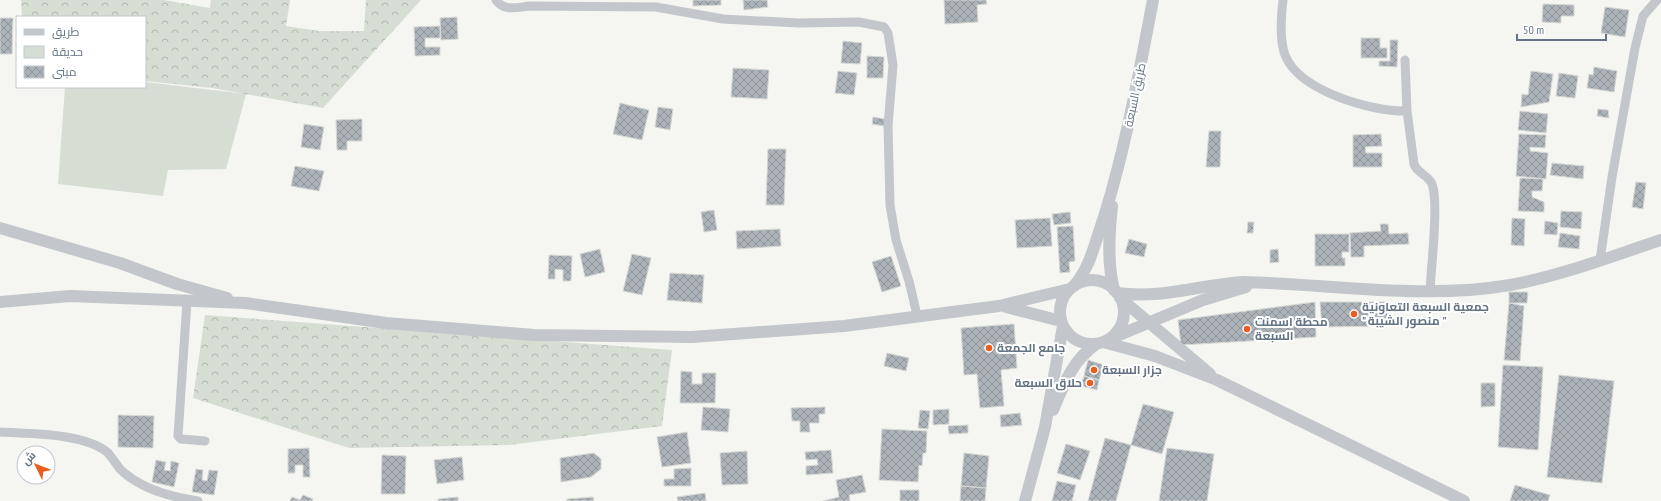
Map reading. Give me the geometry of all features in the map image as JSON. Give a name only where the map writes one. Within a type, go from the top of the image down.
[{"type":"street","points":[[496,0],[504,7],[512,8],[530,6],[656,7],[723,19],[799,23],[859,22],[884,27],[888,33],[893,65],[888,126],[890,205],[896,240],[909,281],[917,315]]},
{"type":"street","name":"طريق السبعة","points":[[1114,189],[1132,113],[1153,0]]},
{"type":"street","points":[[1283,0],[1281,18],[1283,46],[1285,55],[1295,70],[1316,86],[1348,102],[1382,110],[1407,112]]},
{"type":"street","points":[[1600,260],[1612,177],[1635,48],[1643,16],[1658,0]]},
{"type":"street","points":[[1405,60],[1407,112],[1414,164],[1416,169],[1430,180],[1435,196],[1430,291]]},
{"type":"street","points":[[1025,501],[1045,427],[1062,323],[1060,308],[1065,295],[1083,275],[1091,259],[1114,189]]},
{"type":"street","points":[[1045,427],[1069,372],[1076,361],[1116,332],[1122,322],[1124,309],[1117,294],[1110,265],[1109,240],[1114,189]]},
{"type":"street","points":[[0,228],[120,264],[177,284],[245,303]]},
{"type":"street","points":[[1117,294],[1157,295],[1220,284],[1260,283],[1398,291],[1430,291],[1510,285],[1552,275],[1661,240]]},
{"type":"street","points":[[0,302],[70,296],[245,303],[386,323],[534,335],[692,337],[844,326],[917,315],[999,306],[1072,288],[1084,282],[1094,281],[1105,284],[1217,380]]},
{"type":"street","points":[[999,306],[1029,312],[1062,323],[1068,334],[1076,340],[1086,344],[1102,342],[1203,300],[1260,283]]},
{"type":"street","points":[[187,301],[178,436],[181,439],[205,441]]},
{"type":"street","points":[[1102,342],[1155,356],[1217,380],[1464,501]]},
{"type":"street","points":[[0,432],[65,437],[87,442],[107,452],[120,469],[138,484],[198,501]]},
{"type":"green space","points":[[21,0],[164,0],[210,8],[211,0],[290,0],[286,26],[319,31],[364,31],[366,0],[421,0],[323,108],[212,88],[146,81],[146,16],[22,16]]},
{"type":"green space","points":[[146,82],[246,94],[226,169],[168,170],[163,196],[58,184],[65,88],[146,88]]},
{"type":"green space","points":[[205,315],[672,350],[662,426],[509,445],[349,448],[193,398]]},
{"type":"building","points":[[693,0],[721,0],[721,5],[693,6]]},
{"type":"building","points":[[743,0],[767,0],[768,7],[744,10]]},
{"type":"building","points":[[944,0],[986,0],[987,4],[977,5],[978,22],[945,24]]},
{"type":"building","points":[[1543,4],[1574,5],[1574,16],[1561,16],[1561,23],[1542,22]]},
{"type":"building","points":[[1605,7],[1629,10],[1625,37],[1601,33]]},
{"type":"building","points":[[457,17],[458,39],[441,40],[440,18]]},
{"type":"building","points":[[0,18],[13,18],[12,54],[0,54]]},
{"type":"building","points":[[440,26],[440,38],[425,38],[425,47],[440,47],[440,55],[415,56],[414,27]]},
{"type":"building","points":[[1361,38],[1380,38],[1380,48],[1387,48],[1387,58],[1361,58]]},
{"type":"building","points":[[1390,40],[1398,40],[1397,67],[1379,66],[1379,61],[1390,61]]},
{"type":"building","points":[[843,41],[862,43],[860,64],[841,63]]},
{"type":"building","points":[[867,56],[884,57],[883,78],[867,78]]},
{"type":"building","points":[[1594,67],[1617,71],[1614,92],[1587,88],[1589,74],[1593,75]]},
{"type":"building","points":[[733,68],[769,70],[767,99],[731,97]]},
{"type":"building","points":[[838,71],[857,73],[854,95],[835,93]]},
{"type":"building","points":[[1531,71],[1553,74],[1549,102],[1521,107],[1522,94],[1528,95]]},
{"type":"building","points":[[1559,73],[1578,76],[1575,98],[1556,96]]},
{"type":"building","points":[[620,103],[649,110],[642,140],[613,134]]},
{"type":"building","points":[[658,107],[673,109],[670,130],[655,127]]},
{"type":"building","points":[[1598,109],[1608,110],[1609,118],[1597,116]]},
{"type":"building","points":[[1520,111],[1548,114],[1546,133],[1518,130]]},
{"type":"building","points":[[873,117],[885,119],[884,126],[872,124]]},
{"type":"building","points":[[362,119],[362,141],[347,141],[347,150],[337,150],[336,120]]},
{"type":"building","points":[[304,124],[324,127],[320,150],[301,147]]},
{"type":"building","points":[[1209,131],[1221,131],[1220,167],[1206,167]]},
{"type":"building","points":[[1381,134],[1382,146],[1365,147],[1366,153],[1382,153],[1382,167],[1353,167],[1353,135]]},
{"type":"building","points":[[1519,134],[1546,135],[1545,148],[1530,147],[1530,151],[1548,153],[1546,179],[1516,176]]},
{"type":"building","points":[[768,149],[786,149],[784,205],[766,205]]},
{"type":"building","points":[[1552,163],[1584,166],[1583,179],[1550,175]]},
{"type":"building","points":[[295,166],[324,171],[319,191],[291,186]]},
{"type":"building","points":[[1520,178],[1543,179],[1542,191],[1532,191],[1532,197],[1544,202],[1544,212],[1518,211]]},
{"type":"building","points":[[1636,182],[1646,183],[1643,209],[1632,207]]},
{"type":"building","points":[[714,210],[717,230],[704,232],[701,212]]},
{"type":"building","points":[[1561,211],[1582,212],[1581,229],[1560,227]]},
{"type":"building","points":[[1070,212],[1071,223],[1054,225],[1052,214]]},
{"type":"building","points":[[1050,218],[1052,246],[1017,248],[1015,220]]},
{"type":"building","points":[[1512,218],[1525,219],[1524,246],[1511,245]]},
{"type":"building","points":[[1545,221],[1558,223],[1557,235],[1544,234]]},
{"type":"building","points":[[1248,222],[1254,222],[1253,233],[1247,233]]},
{"type":"building","points":[[1380,224],[1388,224],[1389,234],[1408,233],[1409,244],[1364,246],[1364,257],[1351,257],[1350,233],[1381,231]]},
{"type":"building","points":[[1073,226],[1075,261],[1069,262],[1070,272],[1060,273],[1057,227]]},
{"type":"building","points":[[780,229],[781,246],[737,249],[736,231]]},
{"type":"building","points":[[1560,233],[1580,236],[1579,249],[1558,247]]},
{"type":"building","points":[[1315,234],[1349,234],[1349,252],[1342,252],[1342,258],[1345,258],[1345,266],[1315,266]]},
{"type":"building","points":[[1129,239],[1147,244],[1144,257],[1125,253]]},
{"type":"building","points":[[600,249],[605,272],[585,277],[580,254]]},
{"type":"building","points":[[1278,249],[1279,262],[1270,263],[1270,250]]},
{"type":"building","points":[[632,254],[651,258],[642,295],[623,291]]},
{"type":"building","points":[[549,255],[572,256],[571,281],[563,281],[563,270],[555,269],[555,279],[548,279]]},
{"type":"building","points":[[891,256],[901,286],[882,292],[872,262]]},
{"type":"building","points":[[670,273],[704,275],[702,303],[667,300]]},
{"type":"building","points":[[1509,292],[1528,292],[1527,303],[1509,303]]},
{"type":"building","name":"محطة اسمنت السبعة","points":[[1315,302],[1316,337],[1181,345],[1178,320]]},
{"type":"building","name":"جمعية السبعة التعاونية \" منصور الشيبة \"","points":[[1320,302],[1387,302],[1388,326],[1322,327]]},
{"type":"building","points":[[1509,303],[1524,306],[1520,361],[1504,360]]},
{"type":"building","name":"جامع الجمعة","points":[[1014,324],[1017,368],[1001,370],[1004,406],[980,408],[977,374],[964,375],[961,328]]},
{"type":"building","points":[[887,353],[909,358],[906,371],[884,366]]},
{"type":"building","name":"جزار السبعة","points":[[1088,360],[1104,365],[1099,380],[1084,376]]},
{"type":"building","points":[[1503,365],[1543,367],[1538,450],[1498,447]]},
{"type":"building","points":[[681,371],[692,372],[692,384],[702,384],[702,373],[716,373],[715,403],[680,403]]},
{"type":"building","points":[[1559,375],[1614,381],[1602,483],[1547,477]]},
{"type":"building","name":"حلاق السبعة","points":[[1084,376],[1099,380],[1097,390],[1081,386]]},
{"type":"building","points":[[1481,383],[1495,383],[1495,406],[1481,407]]},
{"type":"building","points":[[1143,404],[1174,412],[1162,454],[1131,445]]},
{"type":"building","points":[[703,407],[730,409],[728,432],[701,430]]},
{"type":"building","points":[[825,407],[825,414],[819,414],[819,423],[809,423],[810,432],[800,432],[800,421],[792,421],[791,408]]},
{"type":"building","points":[[949,409],[949,424],[933,425],[933,410]]},
{"type":"building","points":[[920,410],[930,411],[928,429],[918,428]]},
{"type":"building","points":[[1020,413],[1022,425],[1001,427],[1000,415]]},
{"type":"building","points":[[118,415],[154,416],[153,448],[118,447]]},
{"type":"building","points":[[968,425],[968,433],[949,434],[948,426]]},
{"type":"building","points":[[882,429],[927,431],[926,453],[923,453],[922,466],[919,465],[918,482],[879,480]]},
{"type":"building","points":[[687,432],[691,463],[662,467],[657,437]]},
{"type":"building","points":[[1105,438],[1131,445],[1116,501],[1088,501]]},
{"type":"building","points":[[1066,444],[1090,451],[1080,480],[1057,473]]},
{"type":"building","points":[[309,448],[310,477],[303,477],[303,465],[295,465],[295,473],[288,473],[288,449]]},
{"type":"building","points":[[1167,448],[1214,454],[1207,501],[1159,501]]},
{"type":"building","points":[[831,450],[833,473],[806,475],[806,466],[818,465],[817,459],[806,460],[805,452]]},
{"type":"building","points":[[747,451],[748,484],[722,485],[720,453]]},
{"type":"building","points":[[594,453],[601,459],[601,469],[591,477],[561,482],[560,458]]},
{"type":"building","points":[[964,453],[989,456],[986,488],[961,486]]},
{"type":"building","points":[[382,455],[406,456],[405,494],[381,494]]},
{"type":"building","points":[[462,457],[464,480],[437,484],[434,460]]},
{"type":"building","points":[[156,460],[166,462],[164,470],[170,471],[171,461],[179,463],[174,487],[152,482]]},
{"type":"building","points":[[691,468],[691,486],[664,486],[664,479],[674,479],[674,469]]},
{"type":"building","points":[[196,469],[203,470],[202,480],[207,481],[209,470],[218,471],[214,495],[192,492]]},
{"type":"building","points":[[862,475],[866,492],[849,495],[850,501],[823,501],[839,497],[836,480]]},
{"type":"building","points":[[1057,481],[1076,485],[1072,501],[1052,501]]},
{"type":"building","points":[[1515,485],[1550,495],[1548,501],[1510,501]]},
{"type":"building","points":[[961,486],[986,488],[985,501],[960,501]]},
{"type":"building","points":[[900,490],[919,490],[919,501],[900,501]]},
{"type":"building","points":[[705,493],[706,501],[678,501],[677,497]]},
{"type":"building","points":[[303,495],[313,499],[312,501],[290,501],[292,497],[300,500]]},
{"type":"building","points":[[458,497],[458,501],[438,501],[438,499]]},
{"type":"building","points":[[593,497],[594,501],[567,501],[567,499]]},
{"type":"place","name":"جمعية السبعة التعاونية \" منصور الشيبة \"","points":[[1354,314]]},
{"type":"place","name":"محطة اسمنت السبعة","points":[[1247,329]]},
{"type":"place","name":"جامع الجمعة","points":[[989,348]]},
{"type":"place","name":"جزار السبعة","points":[[1094,370]]},
{"type":"place","name":"حلاق السبعة","points":[[1090,383]]}]
